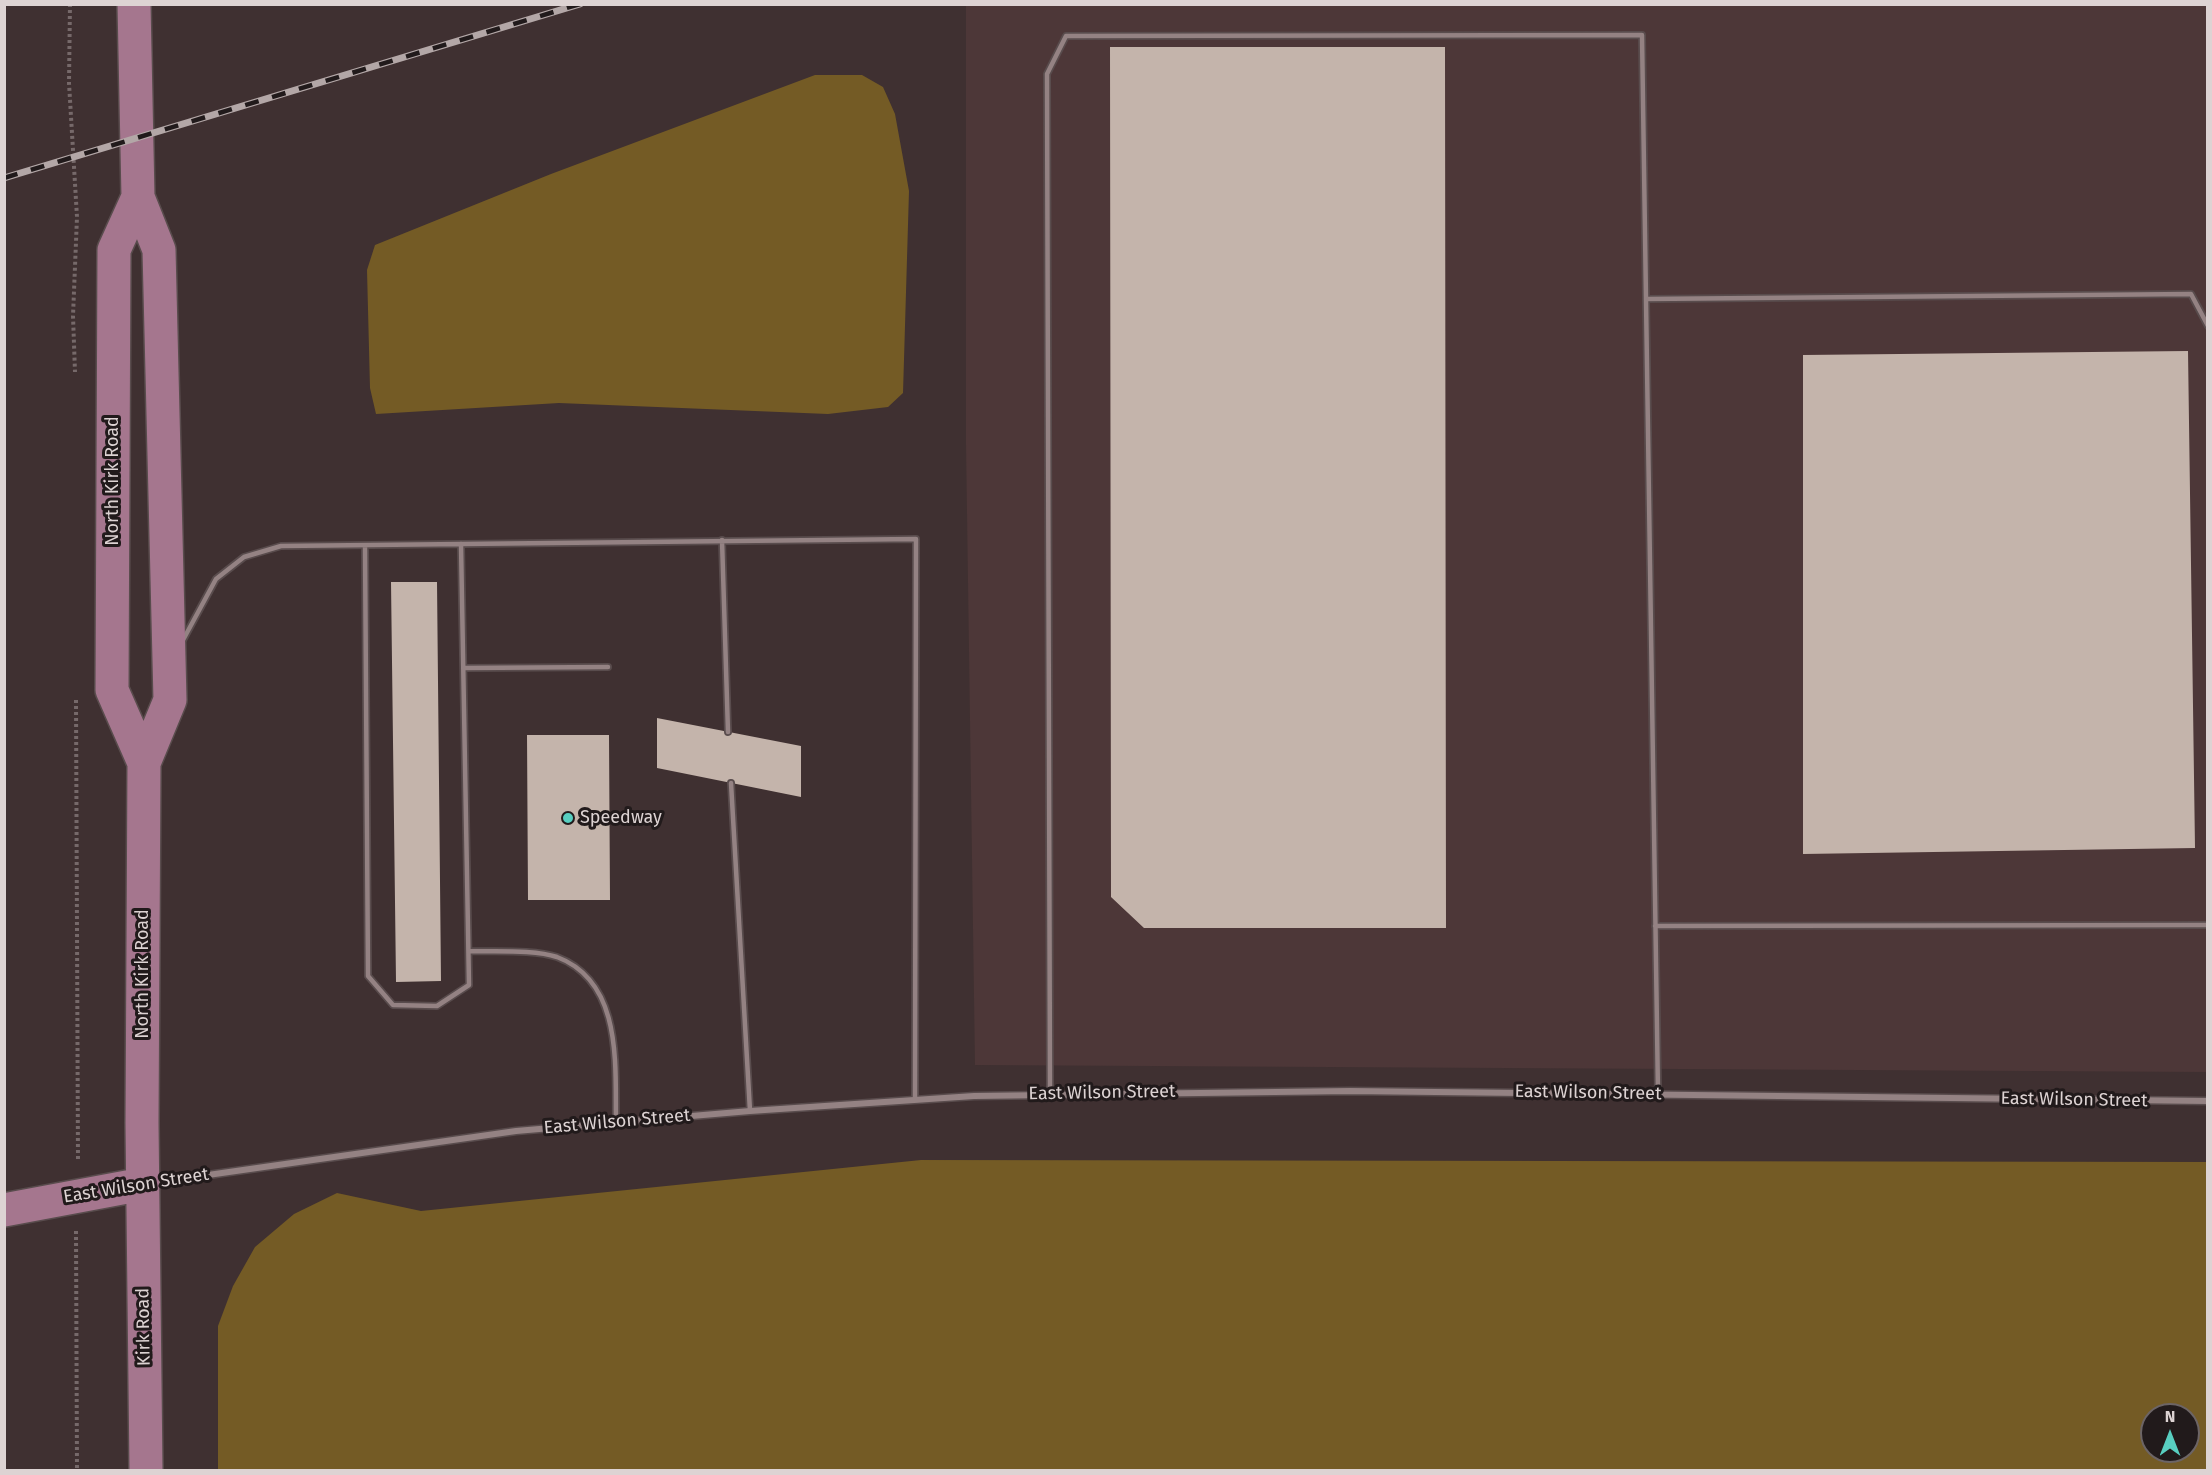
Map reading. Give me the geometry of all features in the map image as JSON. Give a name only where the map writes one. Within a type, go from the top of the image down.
[{"type":"street","name":"North Kirk Road","points":[[134,4],[138,197],[159,250],[174,655],[170,700],[144,763],[143,1184]]},
{"type":"street","name":"North Kirk Road","points":[[138,197],[114,250],[112,690],[144,763]]},
{"type":"street","name":"East Wilson Street","points":[[4,1210],[143,1184],[404,1146],[616,1122],[915,1099],[1050,1093],[1362,1091],[2208,1101]]},
{"type":"street","name":"Kirk Road","points":[[143,1184],[146,1470]]},
{"type":"lane","points":[[1050,1093],[1047,74],[1065,36],[1642,35],[1658,1094]]},
{"type":"lane","points":[[1646,299],[2191,294],[2208,327]]},
{"type":"lane","points":[[174,655],[216,579],[244,557],[281,546],[722,540],[916,540],[915,1099]]},
{"type":"lane","points":[[722,540],[729,732]]},
{"type":"lane","points":[[365,546],[368,976],[393,1005],[437,1006],[469,985],[461,544]]},
{"type":"lane","points":[[464,668],[608,667]]},
{"type":"lane","points":[[731,783],[750,1111]]},
{"type":"lane","points":[[1655,926],[2208,925]]},
{"type":"lane","points":[[470,951],[545,954],[557,957],[579,970],[596,989],[609,1011],[615,1063],[616,1122]]},
{"type":"path","points":[[70,4],[70,104],[76,217]]},
{"type":"path","points":[[78,1119],[78,1140]]},
{"type":"path","points":[[75,1271],[77,1470]]},
{"type":"shaded area","points":[[966,5],[2207,5],[2207,1072],[975,1065],[966,443]]},
{"type":"shaded area","points":[[815,75],[862,75],[883,87],[895,114],[909,191],[903,393],[888,407],[828,414],[559,403],[376,414],[370,388],[367,270],[375,245],[551,174]]},
{"type":"shaded area","points":[[921,1160],[2207,1162],[2207,1470],[218,1470],[218,1326],[233,1286],[255,1247],[294,1214],[337,1193],[421,1211]]},
{"type":"building","points":[[1110,47],[1445,47],[1446,928],[1144,928],[1111,897]]},
{"type":"building","points":[[2188,351],[2195,848],[1803,854],[1803,355]]},
{"type":"building","points":[[391,582],[437,582],[441,981],[396,982]]},
{"type":"building","points":[[657,718],[801,746],[801,797],[657,768]]},
{"type":"building","name":"Speedway","points":[[527,735],[609,735],[610,900],[528,900]]},
{"type":"railway","points":[[4,178],[580,4]]},
{"type":"place","name":"Speedway","points":[[568,818]]}]
